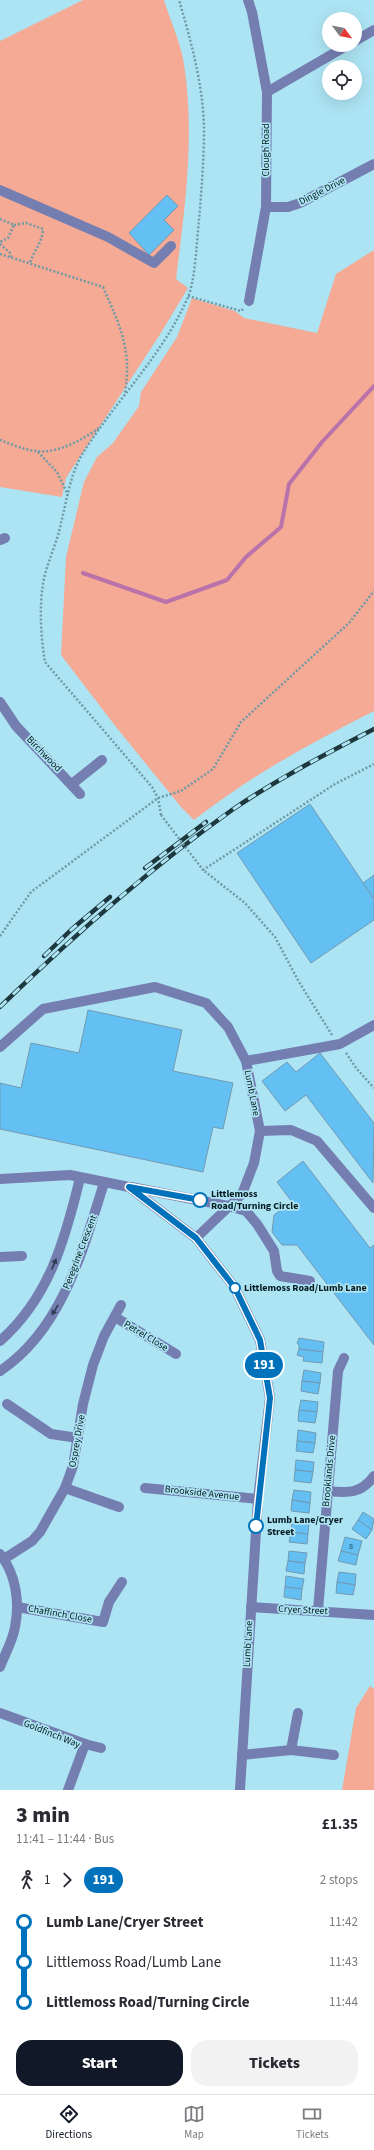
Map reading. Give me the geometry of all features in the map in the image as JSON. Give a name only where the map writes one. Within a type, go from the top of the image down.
[{"type":"street","name":"Clough Road","points":[[248,0],[252,12],[266,92],[266,207],[249,301]]},
{"type":"street","points":[[362,37],[374,30]]},
{"type":"street","points":[[266,92],[336,52]]},
{"type":"street","name":"Dingle Drive","points":[[266,207],[288,207],[300,203],[374,164]]},
{"type":"street","points":[[0,190],[108,237],[154,263],[171,246]]},
{"type":"street","name":"Birchwood","points":[[0,702],[4,717],[16,726],[80,794]]},
{"type":"street","points":[[72,784],[102,760]]},
{"type":"street","points":[[0,1047],[43,1008],[155,987],[206,1003],[228,1027],[246,1061]]},
{"type":"street","name":"Lumb Lane","points":[[196,1238],[242,1194],[250,1178],[260,1131],[246,1061],[340,1044],[374,1025]]},
{"type":"street","points":[[260,1131],[291,1130],[306,1135],[317,1141],[374,1208]]},
{"type":"street","points":[[0,1179],[70,1175],[104,1183],[228,1206],[246,1211],[257,1224],[274,1251],[277,1271],[280,1276],[284,1279],[310,1281]]},
{"type":"street","name":"Peregrine Crescent","points":[[0,1341],[14,1329],[45,1286],[70,1222],[80,1178]]},
{"type":"street","name":"Peregrine Crescent","points":[[0,1371],[13,1362],[38,1336],[57,1308],[74,1274],[87,1240],[104,1183]]},
{"type":"street","name":"Lumb Lane","points":[[129,1187],[196,1238],[235,1288],[260,1340],[270,1398],[258,1499],[250,1607],[240,1790]]},
{"type":"street","points":[[0,1257],[22,1256]]},
{"type":"street","name":"Osprey Drive","points":[[2,1556],[32,1541],[40,1532],[65,1488],[73,1466],[83,1404],[93,1365],[104,1336],[116,1317],[121,1305]]},
{"type":"street","name":"Petrel Close","points":[[116,1317],[176,1354]]},
{"type":"street","name":"Brooklands Drive","points":[[318,1610],[338,1371],[344,1358]]},
{"type":"street","points":[[7,1404],[51,1434],[78,1438]]},
{"type":"street","points":[[328,1491],[342,1493],[360,1491],[374,1476]]},
{"type":"street","points":[[65,1488],[120,1507]]},
{"type":"street","name":"Brookside Avenue","points":[[145,1488],[258,1499]]},
{"type":"street","points":[[0,1667],[15,1628],[17,1607],[15,1585],[2,1556]]},
{"type":"street","name":"Chaffinch Close","points":[[17,1607],[103,1622],[109,1602],[122,1582]]},
{"type":"street","name":"Cryer Street","points":[[250,1607],[374,1614]]},
{"type":"street","name":"Goldfinch Way","points":[[0,1713],[85,1744],[68,1790]]},
{"type":"street","points":[[291,1750],[298,1713]]},
{"type":"street","points":[[85,1744],[101,1748]]},
{"type":"street","points":[[242,1755],[291,1750],[334,1755]]},
{"type":"path","points":[[179,0],[194,53],[204,126],[203,168],[197,240],[188,296],[166,337],[101,427],[83,454],[73,473],[59,534],[43,584],[42,642],[45,662],[152,787],[158,798],[161,815],[203,870],[244,903],[275,937],[321,1019],[356,1068],[374,1088]]},
{"type":"path","points":[[0,219],[14,224],[26,223],[43,229],[40,245],[34,253],[30,263]]},
{"type":"path","points":[[11,257],[10,253],[0,243],[8,238],[14,224]]},
{"type":"path","points":[[0,254],[103,287],[123,333],[128,373],[124,394]]},
{"type":"path","points":[[188,296],[242,311],[249,301]]},
{"type":"path","points":[[0,440],[38,451],[65,446],[87,436],[101,427]]},
{"type":"path","points":[[38,451],[57,472],[68,495]]},
{"type":"path","points":[[0,936],[32,892],[158,798],[180,791],[213,768],[241,722],[349,623],[374,591]]},
{"type":"path","points":[[203,870],[335,784],[374,764]]},
{"type":"shaded area","points":[[83,0],[164,0],[183,56],[187,91],[189,118],[188,172],[176,279],[188,288],[159,336],[66,478],[62,497],[0,487],[0,41]]},
{"type":"shaded area","points":[[374,250],[374,711],[281,761],[237,789],[194,820],[181,807],[116,727],[61,655],[66,557],[84,482],[97,457],[113,443],[139,406],[141,392],[177,337],[192,298],[235,311],[244,318],[317,333],[336,274]]},
{"type":"shaded area","points":[[370,1686],[374,1689],[374,1790],[342,1790],[356,1708]]},
{"type":"building","points":[[167,195],[178,206],[164,220],[174,230],[149,255],[129,233]]},
{"type":"building","points":[[310,804],[374,899],[374,920],[311,963],[237,853]]},
{"type":"building","points":[[374,875],[374,899],[363,883]]},
{"type":"building","points":[[88,1010],[182,1030],[173,1071],[233,1083],[223,1129],[213,1127],[203,1172],[0,1129],[0,1083],[21,1088],[31,1043],[79,1053]]},
{"type":"building","points":[[320,1053],[374,1123],[373,1183],[306,1095],[285,1111],[262,1081],[287,1062],[296,1072]]},
{"type":"building","points":[[303,1161],[370,1248],[374,1245],[374,1345],[297,1245],[282,1245],[272,1232],[274,1215],[292,1202],[277,1182]]},
{"type":"building","points":[[299,1338],[324,1342],[323,1352],[299,1349],[299,1345],[297,1343]]},
{"type":"building","points":[[299,1349],[323,1352],[322,1363],[303,1361],[304,1357],[297,1355]]},
{"type":"building","points":[[304,1370],[321,1373],[320,1383],[302,1381]]},
{"type":"building","points":[[302,1381],[320,1383],[318,1394],[301,1391]]},
{"type":"building","points":[[301,1400],[318,1402],[317,1412],[299,1410]]},
{"type":"building","points":[[299,1410],[317,1412],[315,1423],[298,1421]]},
{"type":"building","points":[[298,1430],[316,1433],[315,1443],[297,1441]]},
{"type":"building","points":[[297,1441],[315,1443],[313,1453],[296,1451]]},
{"type":"building","points":[[296,1460],[314,1462],[313,1472],[295,1470]]},
{"type":"building","points":[[295,1470],[313,1472],[311,1483],[294,1481]]},
{"type":"building","points":[[294,1490],[311,1492],[310,1503],[292,1500]]},
{"type":"building","points":[[292,1500],[310,1503],[309,1513],[291,1511]]},
{"type":"building","points":[[363,1512],[374,1519],[372,1530],[358,1520]]},
{"type":"building","points":[[358,1520],[372,1530],[366,1539],[352,1529]]},
{"type":"building","points":[[292,1521],[309,1524],[308,1534],[291,1532]]},
{"type":"building","points":[[291,1532],[308,1534],[307,1544],[289,1542]]},
{"type":"building","points":[[345,1537],[362,1541],[358,1555],[341,1551]]},
{"type":"building","points":[[289,1551],[307,1553],[305,1563],[288,1561]]},
{"type":"building","points":[[341,1551],[358,1555],[356,1565],[338,1561]]},
{"type":"building","points":[[288,1561],[305,1563],[304,1574],[286,1571]]},
{"type":"building","points":[[339,1572],[356,1574],[355,1585],[337,1582]]},
{"type":"building","points":[[286,1576],[304,1579],[302,1589],[285,1587]]},
{"type":"building","points":[[337,1582],[355,1585],[353,1595],[336,1593]]},
{"type":"building","points":[[285,1587],[302,1589],[301,1600],[284,1597]]},
{"type":"waterway","points":[[83,573],[166,602],[227,580],[246,557],[281,527],[289,484],[322,442],[374,386]]},
{"type":"railway","points":[[0,1007],[112,904],[201,832],[266,788],[374,729]]},
{"type":"railway","points":[[145,868],[206,822]]},
{"type":"railway","points":[[44,956],[72,929],[110,897]]},
{"type":"bus line","name":"191","points":[[200,1200],[129,1187],[196,1238],[235,1288],[260,1340],[270,1398],[256,1526]]},
{"type":"place","name":"Littlemoss Road/Turning Circle","points":[[200,1200]]},
{"type":"place","name":"Littlemoss Road/Lumb Lane","points":[[235,1288]]},
{"type":"place","name":"Lumb Lane/Cryer Street","points":[[256,1526]]}]
